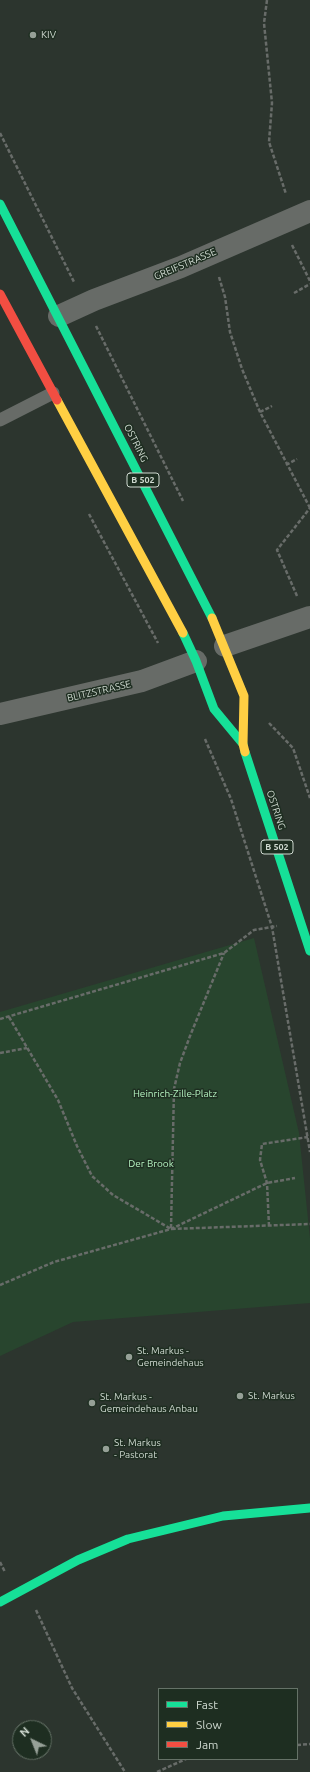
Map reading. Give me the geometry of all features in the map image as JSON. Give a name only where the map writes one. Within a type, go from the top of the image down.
[{"type":"main road","name":"OSTRING","points":[[0,204],[59,316],[208,609],[225,646],[244,696],[243,744],[310,951]]},
{"type":"main road","name":"OSTRING","points":[[0,294],[170,607],[196,661],[214,709],[243,744]]},
{"type":"main road","points":[[0,1602],[25,1587],[78,1560],[128,1539],[223,1516],[310,1508]]},
{"type":"street","name":"GREIFSTRASSE","points":[[59,316],[210,254],[295,217]]},
{"type":"street","points":[[225,646],[308,618]]},
{"type":"street","name":"BLITZSTRASSE","points":[[0,714],[142,681],[196,661]]},
{"type":"lane","points":[[0,420],[54,393]]},
{"type":"path","points":[[267,0],[264,23],[272,103],[269,142],[280,180],[295,217],[310,283],[294,293]]},
{"type":"path","points":[[210,254],[225,296],[230,332],[242,369],[260,412],[286,465],[310,508],[277,550],[308,618]]},
{"type":"path","points":[[260,412],[272,406]]},
{"type":"path","points":[[286,465],[297,460]]},
{"type":"path","points":[[86,510],[153,636],[175,670]]},
{"type":"path","points":[[203,734],[232,799],[272,928],[310,1152]]},
{"type":"path","points":[[0,1019],[224,954],[254,930]]},
{"type":"path","points":[[171,1228],[174,1089],[180,1063],[190,1036],[224,954]]},
{"type":"path","points":[[10,1017],[58,1100],[92,1176],[113,1195],[171,1228],[310,1224]]},
{"type":"path","points":[[0,1053],[27,1048]]},
{"type":"path","points":[[269,1226],[267,1183],[260,1160],[262,1144],[308,1137]]},
{"type":"path","points":[[0,1285],[54,1262],[171,1228],[267,1183],[295,1178]]},
{"type":"path","points":[[25,1587],[72,1688],[125,1772]]},
{"type":"path","points":[[298,1745],[310,1744]]},
{"type":"path","points":[[157,1772],[184,1760]]},
{"type":"green space","name":"Der Brook","points":[[254,938],[299,1133],[310,1238],[310,1303],[73,1322],[0,1356],[0,1012]]},
{"type":"traffic: fast","points":[[0,204],[212,618]]},
{"type":"traffic: fast","points":[[183,633],[196,661],[214,709],[243,744]]},
{"type":"traffic: fast","points":[[245,752],[310,951]]},
{"type":"traffic: fast","points":[[0,1602],[78,1560],[128,1539],[223,1516],[310,1508]]},
{"type":"traffic: slow","points":[[57,400],[183,633]]},
{"type":"traffic: slow","points":[[212,618],[244,696],[243,744],[245,752]]},
{"type":"traffic: jam","points":[[0,294],[57,400]]},
{"type":"place","name":"KIV","points":[[33,35]]},
{"type":"place","name":"St. Markus - Gemeindehaus","points":[[129,1357]]},
{"type":"place","name":"St. Markus","points":[[240,1396]]},
{"type":"place","name":"St. Markus - Gemeindehaus Anbau","points":[[92,1403]]},
{"type":"place","name":"St. Markus - Pastorat","points":[[106,1449]]},
{"type":"park label","name":"Heinrich-Zille-Platz","points":[[175,1094]]}]
